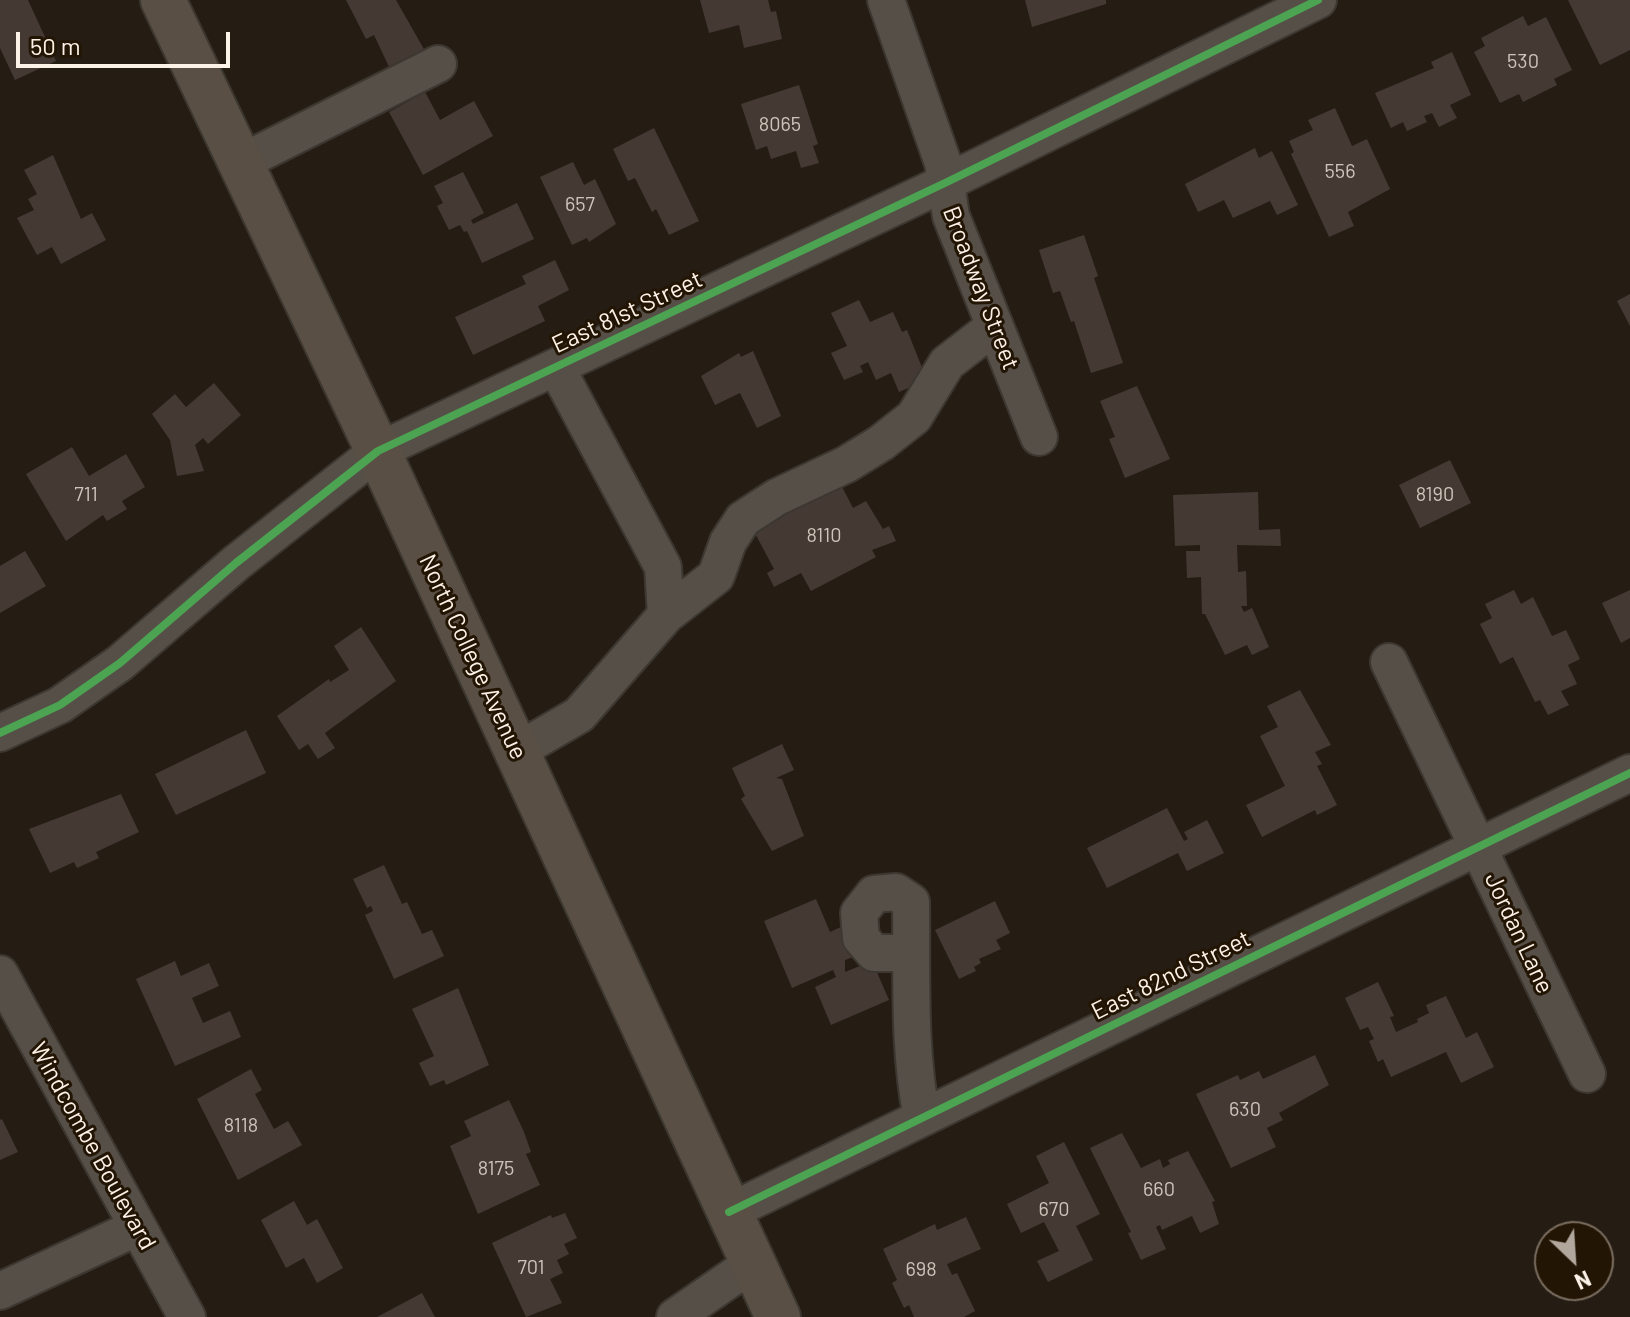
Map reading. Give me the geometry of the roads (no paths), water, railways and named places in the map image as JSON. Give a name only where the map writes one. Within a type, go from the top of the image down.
[{"type":"main road","name":"North College Avenue","points":[[163,0],[378,451],[778,1317]]},
{"type":"street","name":"Broadway Street","points":[[886,0],[940,155],[951,216],[1039,437]]},
{"type":"street","name":"East 81st Street","points":[[0,733],[60,705],[120,663],[165,628],[236,563],[378,451],[945,183],[1318,0]]},
{"type":"street","points":[[240,163],[438,64]]},
{"type":"street","points":[[517,751],[579,715],[666,615],[716,576],[728,542],[743,519],[777,497],[847,464],[881,443],[914,417],[947,363],[995,326]]},
{"type":"street","points":[[556,367],[663,567],[666,615]]},
{"type":"street","name":"Jordan Lane","points":[[1389,662],[1587,1074]]},
{"type":"street","name":"East 82nd Street","points":[[729,1212],[1630,773]]},
{"type":"street","points":[[911,953],[912,1066],[922,1118]]},
{"type":"street","name":"Windcombe Boulevard","points":[[0,974],[187,1317]]},
{"type":"street","points":[[0,1291],[138,1227]]},
{"type":"street","points":[[675,1317],[753,1263]]}]
